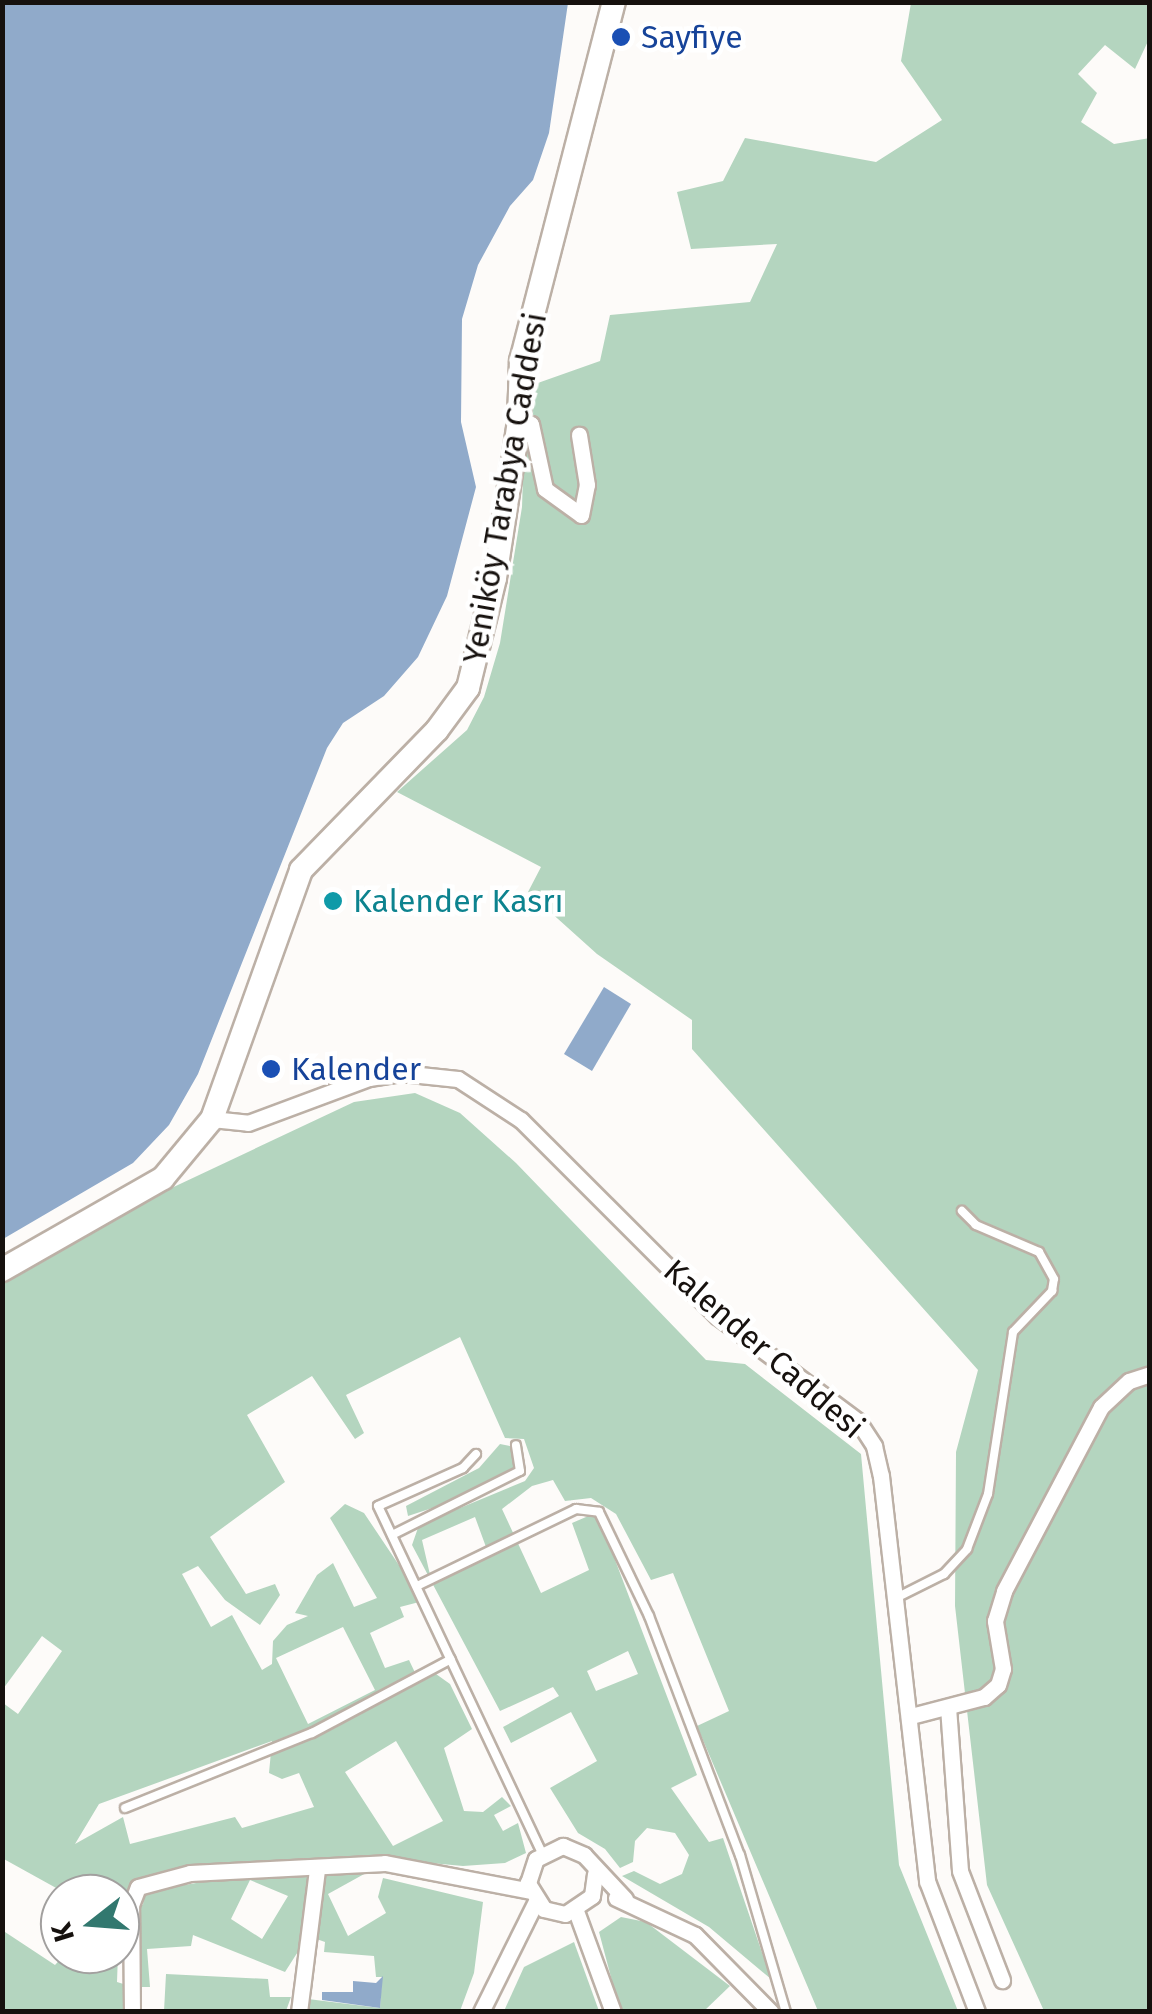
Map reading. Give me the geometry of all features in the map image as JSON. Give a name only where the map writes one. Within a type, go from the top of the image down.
[{"type":"main road","name":"Yeniköy Tarabya Caddesi","points":[[2,1270],[163,1178],[212,1119],[301,870],[437,730],[468,688],[495,578],[519,420],[521,362],[614,2]]},
{"type":"street","points":[[519,420],[530,424],[546,489],[581,515],[587,485],[579,435]]},
{"type":"street","name":"Kalender Caddesi","points":[[212,1119],[248,1123],[341,1086],[401,1073],[458,1079],[502,1104],[717,1316],[858,1422],[882,1476],[928,1881],[977,2012]]},
{"type":"street","points":[[910,1716],[948,1708],[998,1685],[1003,1669],[995,1620],[1004,1590],[1101,1406],[1129,1381],[1150,1374]]},
{"type":"street","points":[[948,1708],[949,1783],[960,1871],[1002,1980]]},
{"type":"street","points":[[493,1880],[531,1868],[542,1853],[574,1849],[595,1874],[625,1899],[695,1935],[771,2012]]},
{"type":"street","points":[[132,2012],[130,1905],[138,1887],[190,1874],[385,1863],[493,1880],[533,1896],[554,1913]]},
{"type":"street","points":[[299,2012],[317,1868]]},
{"type":"street","points":[[480,2012],[520,1938],[533,1896],[531,1868]]},
{"type":"street","points":[[520,1938],[554,1913],[576,1911],[592,1896],[595,1874]]},
{"type":"street","points":[[592,1896],[625,1899]]},
{"type":"street","points":[[576,1911],[613,2012]]},
{"type":"lane","points":[[894,1599],[944,1574],[967,1550],[988,1494],[1013,1332],[1045,1300],[1054,1279],[1039,1252],[985,1230],[962,1211]]},
{"type":"lane","points":[[392,1535],[520,1471],[516,1445]]},
{"type":"lane","points":[[476,1454],[464,1468],[378,1506],[542,1853]]},
{"type":"lane","points":[[416,1586],[576,1509],[599,1512],[649,1616],[740,1855],[786,2012]]},
{"type":"lane","points":[[126,1808],[312,1733],[450,1658]]},
{"type":"green space","points":[[911,3],[1149,3],[1149,39],[1135,69],[1105,45],[1078,74],[1097,93],[1081,122],[1114,144],[1150,138],[1149,2011],[1044,2011],[987,1885],[955,1606],[956,1452],[978,1370],[692,1049],[692,1020],[597,954],[528,892],[541,867],[397,792],[467,730],[484,697],[500,643],[522,507],[525,413],[535,384],[600,361],[610,315],[750,302],[777,244],[691,249],[677,192],[723,181],[745,138],[876,162],[942,120],[901,61]]},
{"type":"green space","points":[[415,1093],[460,1113],[516,1163],[706,1360],[745,1364],[861,1454],[899,1865],[958,2011],[818,2011],[697,1726],[729,1711],[673,1573],[651,1580],[616,1514],[591,1498],[565,1501],[553,1480],[532,1486],[502,1509],[541,1593],[589,1570],[572,1523],[593,1514],[604,1531],[697,1775],[671,1788],[709,1842],[723,1838],[771,1979],[709,1927],[622,1876],[634,1871],[660,1884],[682,1874],[689,1855],[675,1833],[647,1828],[635,1841],[633,1862],[620,1868],[605,1849],[578,1833],[550,1788],[597,1761],[571,1712],[511,1743],[503,1727],[559,1696],[553,1687],[500,1711],[412,1545],[419,1525],[525,1481],[534,1468],[524,1439],[505,1438],[460,1337],[346,1395],[364,1433],[355,1439],[312,1376],[247,1415],[285,1482],[210,1537],[246,1594],[275,1584],[280,1595],[260,1625],[225,1600],[198,1566],[182,1574],[211,1627],[232,1615],[262,1670],[272,1664],[273,1641],[287,1625],[308,1616],[295,1613],[317,1575],[333,1563],[354,1607],[377,1598],[330,1518],[345,1504],[364,1513],[423,1601],[400,1607],[404,1617],[370,1633],[385,1668],[409,1660],[419,1681],[436,1674],[450,1684],[472,1729],[444,1748],[464,1811],[483,1812],[502,1797],[511,1806],[494,1815],[503,1831],[518,1823],[526,1853],[505,1863],[463,1866],[366,1857],[177,1873],[140,1887],[140,1874],[40,1874],[40,1879],[2,1858],[3,1703],[18,1714],[62,1651],[42,1636],[3,1689],[3,1279],[78,1232],[354,1102]],"holes":[[[475,1517],[486,1547],[431,1579],[422,1540]],[[343,1627],[375,1690],[308,1724],[276,1658]],[[628,1651],[638,1674],[596,1691],[587,1671]],[[272,1741],[269,1773],[282,1779],[299,1773],[314,1807],[242,1828],[235,1817],[130,1844],[123,1817],[75,1844],[99,1804]],[[396,1741],[443,1821],[393,1846],[345,1772]]]},
{"type":"green space","points":[[500,1444],[519,1448],[525,1463],[518,1479],[488,1481],[478,1493],[408,1516],[406,1506],[479,1468]]},
{"type":"green space","points":[[366,1873],[328,1894],[348,1936],[386,1913],[378,1897],[383,1878],[483,1902],[474,1973],[460,2011],[309,2011],[308,1999],[380,2008],[382,1977],[376,1977],[374,1956],[324,1952],[325,1942],[308,1936],[285,1972],[193,1935],[191,1946],[147,1949],[150,1987],[134,1987],[136,2011],[3,2011],[2,1930],[40,1955],[40,1974],[117,1974],[117,1982],[133,1987],[133,1974],[140,1974],[140,1904],[143,1905],[144,1892],[225,1878]],"holes":[[[250,1880],[288,1896],[262,1939],[231,1919]]]},
{"type":"green space","points":[[621,1917],[646,1922],[730,1986],[704,2011],[620,2011],[599,1932]]},
{"type":"green space","points":[[574,1942],[599,2011],[504,2011],[524,1967]]},
{"type":"green space","points":[[166,1974],[268,1979],[270,1997],[291,1997],[286,2011],[164,2011]]},
{"type":"water","points":[[3,2],[568,3],[549,133],[533,180],[510,206],[478,265],[462,319],[461,422],[476,487],[447,596],[418,657],[384,696],[343,723],[327,748],[198,1074],[169,1125],[133,1163],[3,1239]]},
{"type":"water","points":[[604,987],[631,1004],[592,1071],[564,1054]]},
{"type":"water","points":[[383,1976],[380,2008],[322,2000],[322,1992],[353,1992],[353,1981],[376,1983]]},
{"type":"place","name":"Sayfiye","points":[[621,37]]},
{"type":"place","name":"Kalender Kasrı","points":[[333,901]]},
{"type":"place","name":"Kalender","points":[[271,1069]]}]
